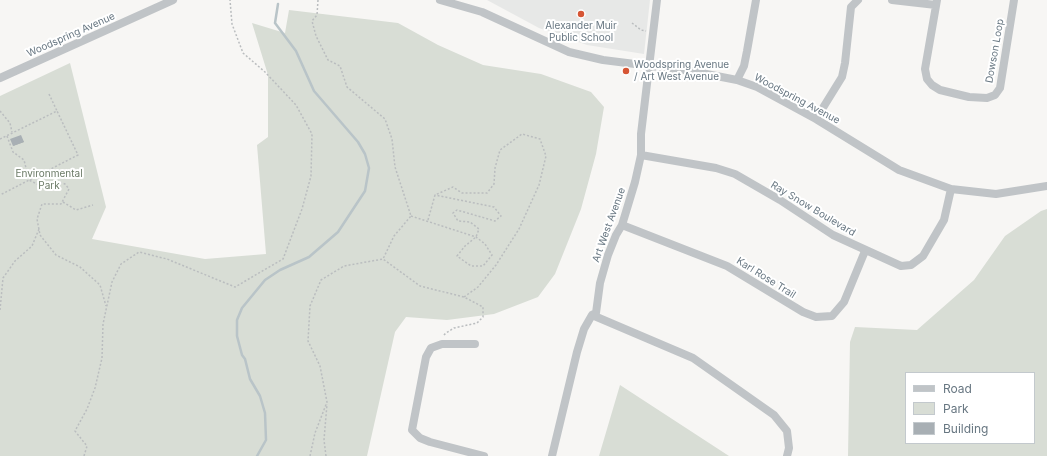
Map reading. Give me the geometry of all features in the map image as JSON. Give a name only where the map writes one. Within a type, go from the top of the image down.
[{"type":"street","name":"Woodspring Avenue","points":[[0,78],[173,0]]},
{"type":"street","name":"Woodspring Avenue","points":[[440,0],[482,12],[569,52],[603,60],[649,65],[737,80],[757,87],[816,119],[899,170],[951,189],[996,194],[1047,186]]},
{"type":"street","name":"Art West Avenue","points":[[552,456],[577,352],[584,329],[592,315],[596,313],[600,283],[608,255],[616,235],[622,225],[641,155],[641,134],[657,0]]},
{"type":"street","points":[[737,80],[744,66],[748,51],[756,0]]},
{"type":"street","points":[[816,119],[842,77],[845,64],[851,7],[858,0]]},
{"type":"street","points":[[892,0],[936,3]]},
{"type":"street","name":"Dowson Loop","points":[[936,3],[925,69],[927,79],[932,85],[940,90],[969,97],[987,98],[995,95],[1000,88],[1014,0]]},
{"type":"street","name":"Ray Snow Boulevard","points":[[641,155],[716,168],[734,174],[780,200],[833,235],[865,251],[901,266],[911,266],[919,261],[944,220],[951,189]]},
{"type":"street","name":"Karl Rose Trail","points":[[622,225],[726,266],[803,312],[816,317],[832,316],[844,302],[865,251]]},
{"type":"street","points":[[592,315],[693,358],[774,415],[787,431],[789,448],[787,456]]},
{"type":"street","points":[[476,344],[442,344],[431,348],[426,357],[412,430],[420,438],[430,442],[484,456]]},
{"type":"path","points":[[84,456],[87,446],[74,431],[87,410],[95,388],[102,358],[103,324],[106,307],[112,282],[121,264],[138,252],[166,259],[235,287],[283,259],[302,209],[311,176],[312,134],[296,104],[244,53],[232,24],[230,0]]},
{"type":"path","points":[[318,0],[317,15],[312,21],[316,36],[328,60],[340,66],[347,87],[385,119],[392,139],[394,167],[411,216]]},
{"type":"path","points":[[632,23],[641,30],[646,31]]},
{"type":"path","points":[[0,195],[78,155],[49,94]]},
{"type":"path","points":[[0,111],[10,123],[12,132]]},
{"type":"path","points":[[0,139],[57,111]]},
{"type":"path","points":[[435,195],[453,187],[462,193],[487,193],[494,184],[495,168],[500,150],[522,134],[540,139],[546,156],[539,185],[519,229],[496,266],[478,287],[464,297]]},
{"type":"path","points":[[7,136],[13,152],[24,160],[29,180],[39,185],[56,181],[65,184],[69,189],[61,204],[42,204],[37,219],[40,235],[56,255],[80,267],[100,286],[106,307]]},
{"type":"path","points":[[411,216],[428,220],[458,232],[476,237],[485,244],[492,255],[483,266],[471,266],[457,256],[465,246],[476,237],[480,229],[470,222],[458,221],[453,212],[457,210],[495,221],[501,216],[494,208],[435,195]]},
{"type":"path","points":[[428,220],[435,195]]},
{"type":"path","points":[[63,202],[76,210],[93,205]]},
{"type":"path","points":[[383,259],[394,236],[411,216]]},
{"type":"path","points":[[0,310],[3,278],[15,261],[32,246],[39,229]]},
{"type":"path","points":[[326,456],[324,440],[327,402],[320,366],[308,341],[310,306],[321,280],[344,266],[383,259],[420,286],[464,297],[483,307],[483,317],[477,323],[454,328],[446,332],[443,337],[442,344]]},
{"type":"path","points":[[310,456],[315,433],[327,402]]},
{"type":"shaded area","name":"Alexander Muir Public School","points":[[487,0],[650,0],[644,54],[587,45],[539,28]]},
{"type":"green space","name":"Environmental Park","points":[[289,10],[398,23],[438,45],[483,65],[541,74],[591,92],[604,107],[596,154],[581,209],[555,274],[538,297],[494,314],[447,320],[406,317],[395,332],[367,456],[0,456],[0,96],[70,63],[106,207],[92,239],[205,259],[266,254],[257,145],[268,137],[268,75],[252,23],[285,33]]},
{"type":"green space","points":[[1047,209],[1047,456],[848,456],[850,342],[855,327],[917,330],[974,280],[1005,236],[1041,211]]},
{"type":"green space","points":[[620,385],[729,456],[599,456]]},
{"type":"building","points":[[21,135],[24,142],[13,146],[10,139]]},
{"type":"waterway","points":[[257,456],[266,440],[265,413],[260,396],[250,379],[245,359],[242,355],[237,336],[237,320],[242,308],[265,280],[280,270],[309,257],[338,232],[365,191],[369,168],[365,154],[358,142],[314,91],[296,51],[275,23],[278,4]]},
{"type":"place","name":"Alexander Muir Public School","points":[[581,14]]},
{"type":"place","name":"Woodspring Avenue / Art West Avenue","points":[[626,71]]}]
